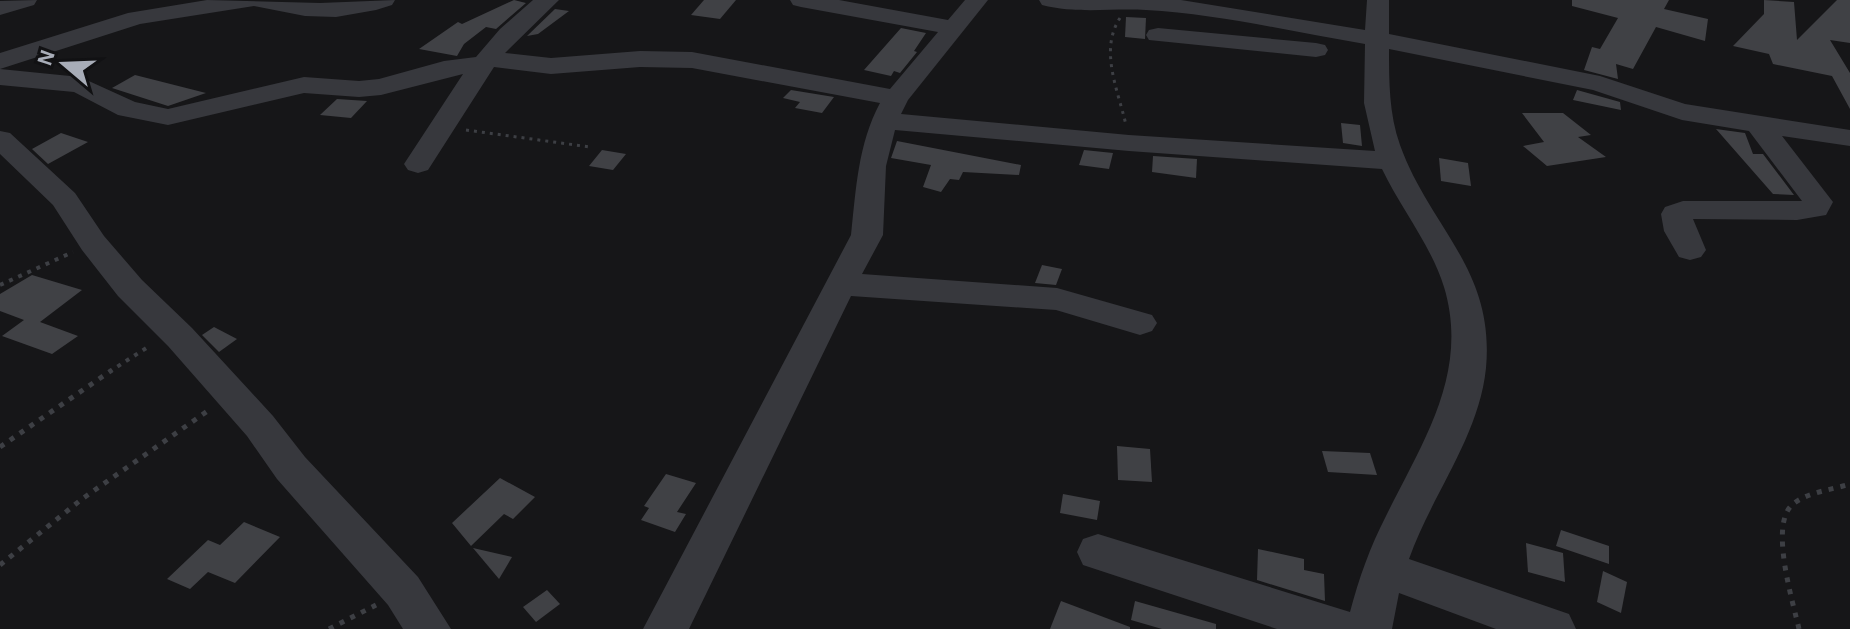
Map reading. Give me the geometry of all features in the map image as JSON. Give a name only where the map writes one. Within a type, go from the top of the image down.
[{"type":"street","points":[[0,8],[26,0]]},
{"type":"street","points":[[0,61],[136,18],[232,0],[254,0],[277,7],[310,10],[356,7],[384,0]]},
{"type":"street","points":[[418,164],[486,62],[532,10],[548,0]]},
{"type":"street","points":[[801,0],[954,28]]},
{"type":"street","points":[[666,629],[867,235],[872,166],[890,110],[977,0]]},
{"type":"street","points":[[1050,0],[1087,5],[1130,2],[1181,7],[1377,47],[1600,84],[1658,106],[1850,138]]},
{"type":"street","points":[[1369,629],[1384,569],[1402,524],[1439,458],[1465,384],[1469,346],[1465,299],[1454,266],[1392,161],[1380,119],[1378,0]]},
{"type":"street","points":[[1158,35],[1377,47]]},
{"type":"street","points":[[0,77],[80,85],[127,109],[168,117],[304,85],[359,89],[381,87],[444,69],[486,62],[551,66],[640,59],[692,60],[890,110],[1129,143],[1392,161]]},
{"type":"street","points":[[1690,250],[1677,222],[1676,214],[1683,210],[1797,211],[1815,208],[1818,202],[1813,194],[1759,125]]},
{"type":"street","points":[[1816,134],[1850,161]]},
{"type":"street","points":[[8,158],[64,199],[93,243],[130,288],[174,331],[260,426],[291,468],[403,591],[428,629]]},
{"type":"street","points":[[840,284],[1057,299],[1140,323]]},
{"type":"street","points":[[1098,552],[1340,629]]},
{"type":"street","points":[[1384,569],[1553,629]]},
{"type":"path","points":[[1129,143],[1120,87],[1109,51],[1111,32],[1130,2]]},
{"type":"path","points":[[443,127],[590,147]]},
{"type":"path","points":[[0,285],[93,243]]},
{"type":"path","points":[[0,447],[62,402],[174,331]]},
{"type":"path","points":[[0,565],[145,452],[231,395]]},
{"type":"path","points":[[1799,629],[1782,526],[1788,508],[1806,497],[1850,484]]},
{"type":"path","points":[[329,629],[403,591]]},
{"type":"building","points":[[514,0],[526,3],[496,29],[486,27],[464,44],[457,56],[419,49],[458,22],[462,24]]},
{"type":"building","points":[[704,0],[736,0],[720,19],[691,15]]},
{"type":"building","points":[[1572,0],[1669,0],[1664,9],[1708,19],[1705,41],[1656,27],[1633,69],[1616,64],[1618,79],[1584,70],[1592,47],[1600,49],[1618,18],[1572,6]]},
{"type":"building","points":[[1764,0],[1794,2],[1797,40],[1837,0],[1850,0],[1850,43],[1830,40],[1850,73],[1850,109],[1832,76],[1773,64],[1769,54],[1733,46],[1764,14]]},
{"type":"building","points":[[555,9],[569,11],[538,34],[527,36]]},
{"type":"building","points":[[1126,17],[1146,18],[1145,39],[1125,37]]},
{"type":"building","points":[[901,28],[926,33],[914,51],[917,52],[900,73],[894,71],[891,76],[864,70]]},
{"type":"building","points":[[135,75],[206,93],[168,106],[112,88]]},
{"type":"building","points":[[791,90],[834,97],[822,113],[795,108],[800,102],[783,98]]},
{"type":"building","points":[[1577,90],[1620,102],[1621,110],[1573,100]]},
{"type":"building","points":[[337,99],[367,101],[351,118],[320,115]]},
{"type":"building","points":[[1522,113],[1563,113],[1591,135],[1578,137],[1606,157],[1547,166],[1523,146],[1544,142]]},
{"type":"building","points":[[1341,123],[1360,125],[1362,146],[1343,143]]},
{"type":"building","points":[[1716,129],[1745,133],[1753,154],[1763,154],[1794,195],[1773,194]]},
{"type":"building","points":[[61,133],[88,142],[48,164],[32,149]]},
{"type":"building","points":[[897,141],[1021,165],[1019,175],[963,172],[959,180],[950,179],[941,192],[923,187],[931,165],[891,158]]},
{"type":"building","points":[[602,150],[626,154],[613,170],[589,166]]},
{"type":"building","points":[[1084,150],[1113,153],[1109,169],[1079,165]]},
{"type":"building","points":[[1153,156],[1197,159],[1196,178],[1152,172]]},
{"type":"building","points":[[1439,158],[1468,163],[1471,186],[1441,181]]},
{"type":"building","points":[[1042,265],[1062,269],[1056,285],[1035,283]]},
{"type":"building","points":[[32,275],[82,290],[40,322],[78,336],[52,354],[2,336],[24,320],[0,311],[0,294]]},
{"type":"building","points":[[214,327],[237,339],[219,352],[202,335]]},
{"type":"building","points":[[1117,446],[1150,449],[1152,482],[1118,480]]},
{"type":"building","points":[[1322,451],[1370,453],[1377,475],[1328,472]]},
{"type":"building","points":[[666,474],[696,483],[677,512],[686,514],[675,532],[641,520],[649,508],[644,506]]},
{"type":"building","points":[[500,478],[535,497],[513,519],[504,514],[471,546],[452,523]]},
{"type":"building","points":[[1063,494],[1100,501],[1097,520],[1060,513]]},
{"type":"building","points":[[244,522],[280,537],[235,583],[208,572],[190,589],[167,579],[208,540],[220,545]]},
{"type":"building","points":[[1561,530],[1609,546],[1609,564],[1556,546]]},
{"type":"building","points":[[1526,543],[1563,553],[1565,582],[1528,572]]},
{"type":"building","points":[[473,548],[512,557],[499,579]]},
{"type":"building","points":[[1258,549],[1304,559],[1304,570],[1324,574],[1325,601],[1257,580]]},
{"type":"building","points":[[1603,571],[1627,582],[1621,613],[1597,602]]},
{"type":"building","points":[[547,590],[560,604],[536,622],[523,607]]},
{"type":"building","points":[[1061,601],[1130,627],[1130,629],[1050,629]]},
{"type":"building","points":[[1135,601],[1216,624],[1216,629],[1162,629],[1131,620]]}]
